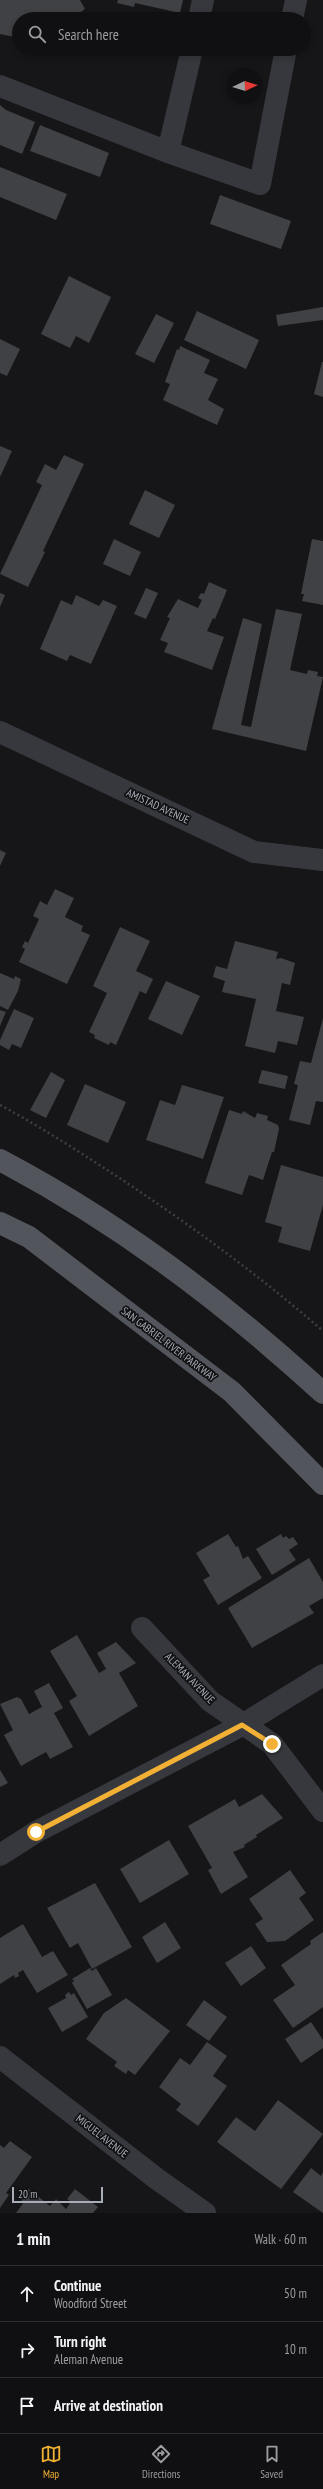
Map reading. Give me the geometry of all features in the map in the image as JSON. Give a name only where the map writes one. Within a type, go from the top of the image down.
[{"type":"main road","points":[[0,1160],[42,1182],[136,1241],[265,1340],[323,1393]]},
{"type":"main road","name":"SAN GABRIEL RIVER PARKWAY","points":[[0,1223],[29,1237],[232,1392],[323,1484]]},
{"type":"street","points":[[200,12],[203,0]]},
{"type":"street","points":[[293,12],[296,0]]},
{"type":"street","points":[[168,152],[190,56]]},
{"type":"street","points":[[0,86],[168,152],[260,184],[285,56]]},
{"type":"street","name":"AMISTAD AVENUE","points":[[0,732],[254,852],[323,860]]},
{"type":"street","name":"ALEMAN AVENUE","points":[[142,1628],[210,1701],[242,1725],[272,1744],[323,1811]]},
{"type":"street","points":[[0,1855],[36,1832],[242,1725],[323,1675]]},
{"type":"street","name":"MIGUEL AVENUE","points":[[0,2057],[157,2179],[205,2213]]},
{"type":"path","points":[[0,1105],[89,1158],[178,1217],[274,1288],[323,1331]]},
{"type":"building","points":[[0,0],[80,0],[85,9],[81,12],[12,12],[12,37],[0,34]]},
{"type":"building","points":[[118,0],[183,0],[180,12],[135,3],[134,7],[117,3]]},
{"type":"building","points":[[0,105],[6,110],[35,122],[22,154],[0,145]]},
{"type":"building","points":[[40,125],[109,153],[100,177],[30,151]]},
{"type":"building","points":[[0,167],[67,194],[56,220],[0,197]]},
{"type":"building","points":[[220,195],[291,221],[281,249],[210,224]]},
{"type":"building","points":[[69,276],[111,297],[89,343],[76,336],[70,348],[41,334]]},
{"type":"building","points":[[323,307],[323,320],[278,326],[276,315]]},
{"type":"building","points":[[197,311],[259,340],[246,369],[184,340]]},
{"type":"building","points":[[156,314],[174,323],[154,363],[135,354]]},
{"type":"building","points":[[0,339],[20,349],[7,376],[0,373]]},
{"type":"building","points":[[180,346],[210,360],[204,373],[218,379],[208,400],[224,409],[217,425],[163,400],[170,384],[165,382],[177,349],[179,350]]},
{"type":"building","points":[[323,362],[323,397],[314,394]]},
{"type":"building","points":[[0,446],[12,451],[0,477]]},
{"type":"building","points":[[64,455],[84,464],[43,551],[45,552],[28,587],[0,574],[42,485],[36,482],[45,464],[56,470]]},
{"type":"building","points":[[145,490],[175,505],[159,538],[129,524]]},
{"type":"building","points":[[114,539],[141,552],[130,576],[103,564]]},
{"type":"building","points":[[312,539],[323,541],[323,605],[302,601],[304,594],[301,594]]},
{"type":"building","points":[[209,582],[227,590],[215,619],[213,618],[207,631],[224,637],[212,670],[164,652],[168,643],[160,640],[170,618],[167,617],[178,599],[198,608],[202,600],[198,598],[201,593],[204,594]]},
{"type":"building","points":[[146,588],[158,593],[146,619],[134,614]]},
{"type":"building","points":[[0,593],[5,595],[0,607]]},
{"type":"building","points":[[76,595],[99,606],[103,600],[117,606],[91,664],[70,655],[67,661],[40,649],[61,600],[72,605]]},
{"type":"building","points":[[276,609],[302,614],[290,670],[307,674],[308,670],[318,672],[317,676],[323,677],[306,751],[212,729],[243,618],[262,624],[241,725],[251,727]]},
{"type":"building","points":[[0,850],[6,853],[0,866]]},
{"type":"building","points":[[55,889],[74,898],[65,917],[83,926],[81,931],[90,935],[67,984],[19,962],[25,949],[22,947],[25,941],[28,943],[39,919],[33,916],[40,901],[47,905]]},
{"type":"building","points":[[120,927],[150,941],[136,971],[153,979],[146,994],[140,991],[116,1045],[110,1042],[109,1045],[94,1038],[95,1035],[89,1032],[107,993],[93,986]]},
{"type":"building","points":[[235,941],[278,952],[276,959],[281,958],[295,963],[290,985],[282,983],[276,1011],[304,1017],[297,1045],[278,1041],[275,1053],[245,1046],[256,999],[222,992],[225,981],[213,977],[216,966],[227,969]]},
{"type":"building","points":[[0,973],[14,979],[15,976],[21,979],[18,991],[8,1010],[0,1006]]},
{"type":"building","points":[[166,981],[200,996],[182,1035],[148,1019]]},
{"type":"building","points":[[14,1009],[34,1018],[21,1048],[12,1044],[9,1050],[0,1045],[0,1040]]},
{"type":"building","points":[[0,1010],[6,1012],[0,1026]]},
{"type":"building","points":[[323,1018],[323,1102],[316,1101],[310,1125],[289,1120],[298,1085],[294,1084],[300,1061],[311,1063]]},
{"type":"building","points":[[262,1070],[288,1076],[285,1089],[258,1083]]},
{"type":"building","points":[[51,1072],[65,1080],[46,1118],[30,1110]]},
{"type":"building","points":[[85,1084],[126,1102],[108,1143],[67,1125]]},
{"type":"building","points":[[182,1085],[224,1097],[203,1159],[146,1140],[160,1100],[175,1105]]},
{"type":"building","points":[[229,1110],[242,1114],[243,1111],[255,1118],[257,1113],[268,1116],[267,1120],[278,1125],[279,1129],[274,1152],[272,1152],[263,1180],[249,1175],[242,1195],[205,1183]]},
{"type":"building","points":[[281,1165],[323,1177],[323,1205],[310,1251],[278,1242],[282,1227],[265,1222]]},
{"type":"building","points":[[228,1534],[236,1547],[238,1546],[243,1559],[248,1556],[262,1578],[218,1605],[203,1580],[210,1576],[196,1553]]},
{"type":"building","points":[[281,1534],[283,1538],[286,1536],[289,1539],[293,1537],[298,1544],[289,1550],[296,1560],[272,1575],[256,1549]]},
{"type":"building","points":[[309,1558],[323,1582],[323,1598],[309,1606],[314,1613],[252,1648],[228,1608]]},
{"type":"building","points":[[77,1635],[99,1673],[106,1669],[97,1653],[116,1642],[136,1663],[119,1673],[138,1706],[89,1736],[69,1701],[77,1696],[50,1651]]},
{"type":"building","points":[[49,1683],[63,1708],[54,1713],[73,1747],[50,1759],[46,1752],[21,1766],[4,1735],[13,1730],[0,1704],[17,1697],[21,1699],[29,1714],[42,1707],[34,1691]]},
{"type":"building","points":[[0,1770],[8,1783],[0,1787]]},
{"type":"building","points":[[262,1794],[283,1818],[256,1835],[257,1837],[244,1845],[245,1847],[233,1852],[248,1877],[221,1894],[208,1870],[212,1868],[188,1826],[235,1799],[239,1807]]},
{"type":"building","points":[[169,1840],[189,1874],[140,1903],[120,1869]]},
{"type":"building","points":[[290,1870],[306,1893],[299,1898],[314,1920],[285,1941],[267,1942],[255,1924],[263,1919],[249,1899]]},
{"type":"building","points":[[95,1883],[132,1947],[92,1969],[78,1943],[70,1948],[47,1908]]},
{"type":"building","points":[[165,1922],[181,1948],[157,1963],[142,1937]]},
{"type":"building","points":[[23,1924],[42,1957],[53,1951],[68,1975],[37,1993],[23,1970],[18,1973],[19,1976],[15,1978],[14,1975],[0,1984],[0,1938]]},
{"type":"building","points":[[323,1932],[323,2007],[293,2028],[273,2000],[295,1985],[281,1965],[311,1944],[310,1941]]},
{"type":"building","points":[[251,1946],[266,1968],[241,1986],[225,1963]]},
{"type":"building","points":[[90,1968],[92,1971],[96,1968],[112,1995],[87,2009],[72,1983],[74,1981],[72,1979]]},
{"type":"building","points":[[69,1992],[71,1995],[74,1993],[88,2017],[62,2032],[48,2008],[66,1998],[65,1995]]},
{"type":"building","points":[[126,1998],[170,2031],[135,2075],[128,2070],[126,2074],[114,2066],[117,2062],[86,2039],[104,2013]]},
{"type":"building","points":[[204,2000],[227,2017],[209,2041],[186,2025]]},
{"type":"building","points":[[311,2022],[323,2040],[323,2048],[301,2063],[285,2039]]},
{"type":"building","points":[[207,2042],[227,2056],[213,2076],[227,2086],[198,2126],[176,2110],[181,2104],[159,2087],[180,2058],[190,2065]]},
{"type":"building","points":[[278,2100],[323,2134],[281,2189],[217,2142],[236,2117],[255,2131]]},
{"type":"building","points":[[10,2141],[32,2157],[6,2193],[9,2195],[0,2208],[0,2145],[4,2148]]},
{"type":"building","points":[[311,2168],[321,2176],[323,2172],[323,2213],[293,2192]]},
{"type":"building","points":[[29,2189],[50,2206],[56,2199],[66,2209],[71,2202],[67,2199],[75,2189],[98,2207],[93,2213],[16,2213],[24,2202],[21,2200]]},
{"type":"route","points":[[36,1832],[242,1725],[272,1744]]}]
